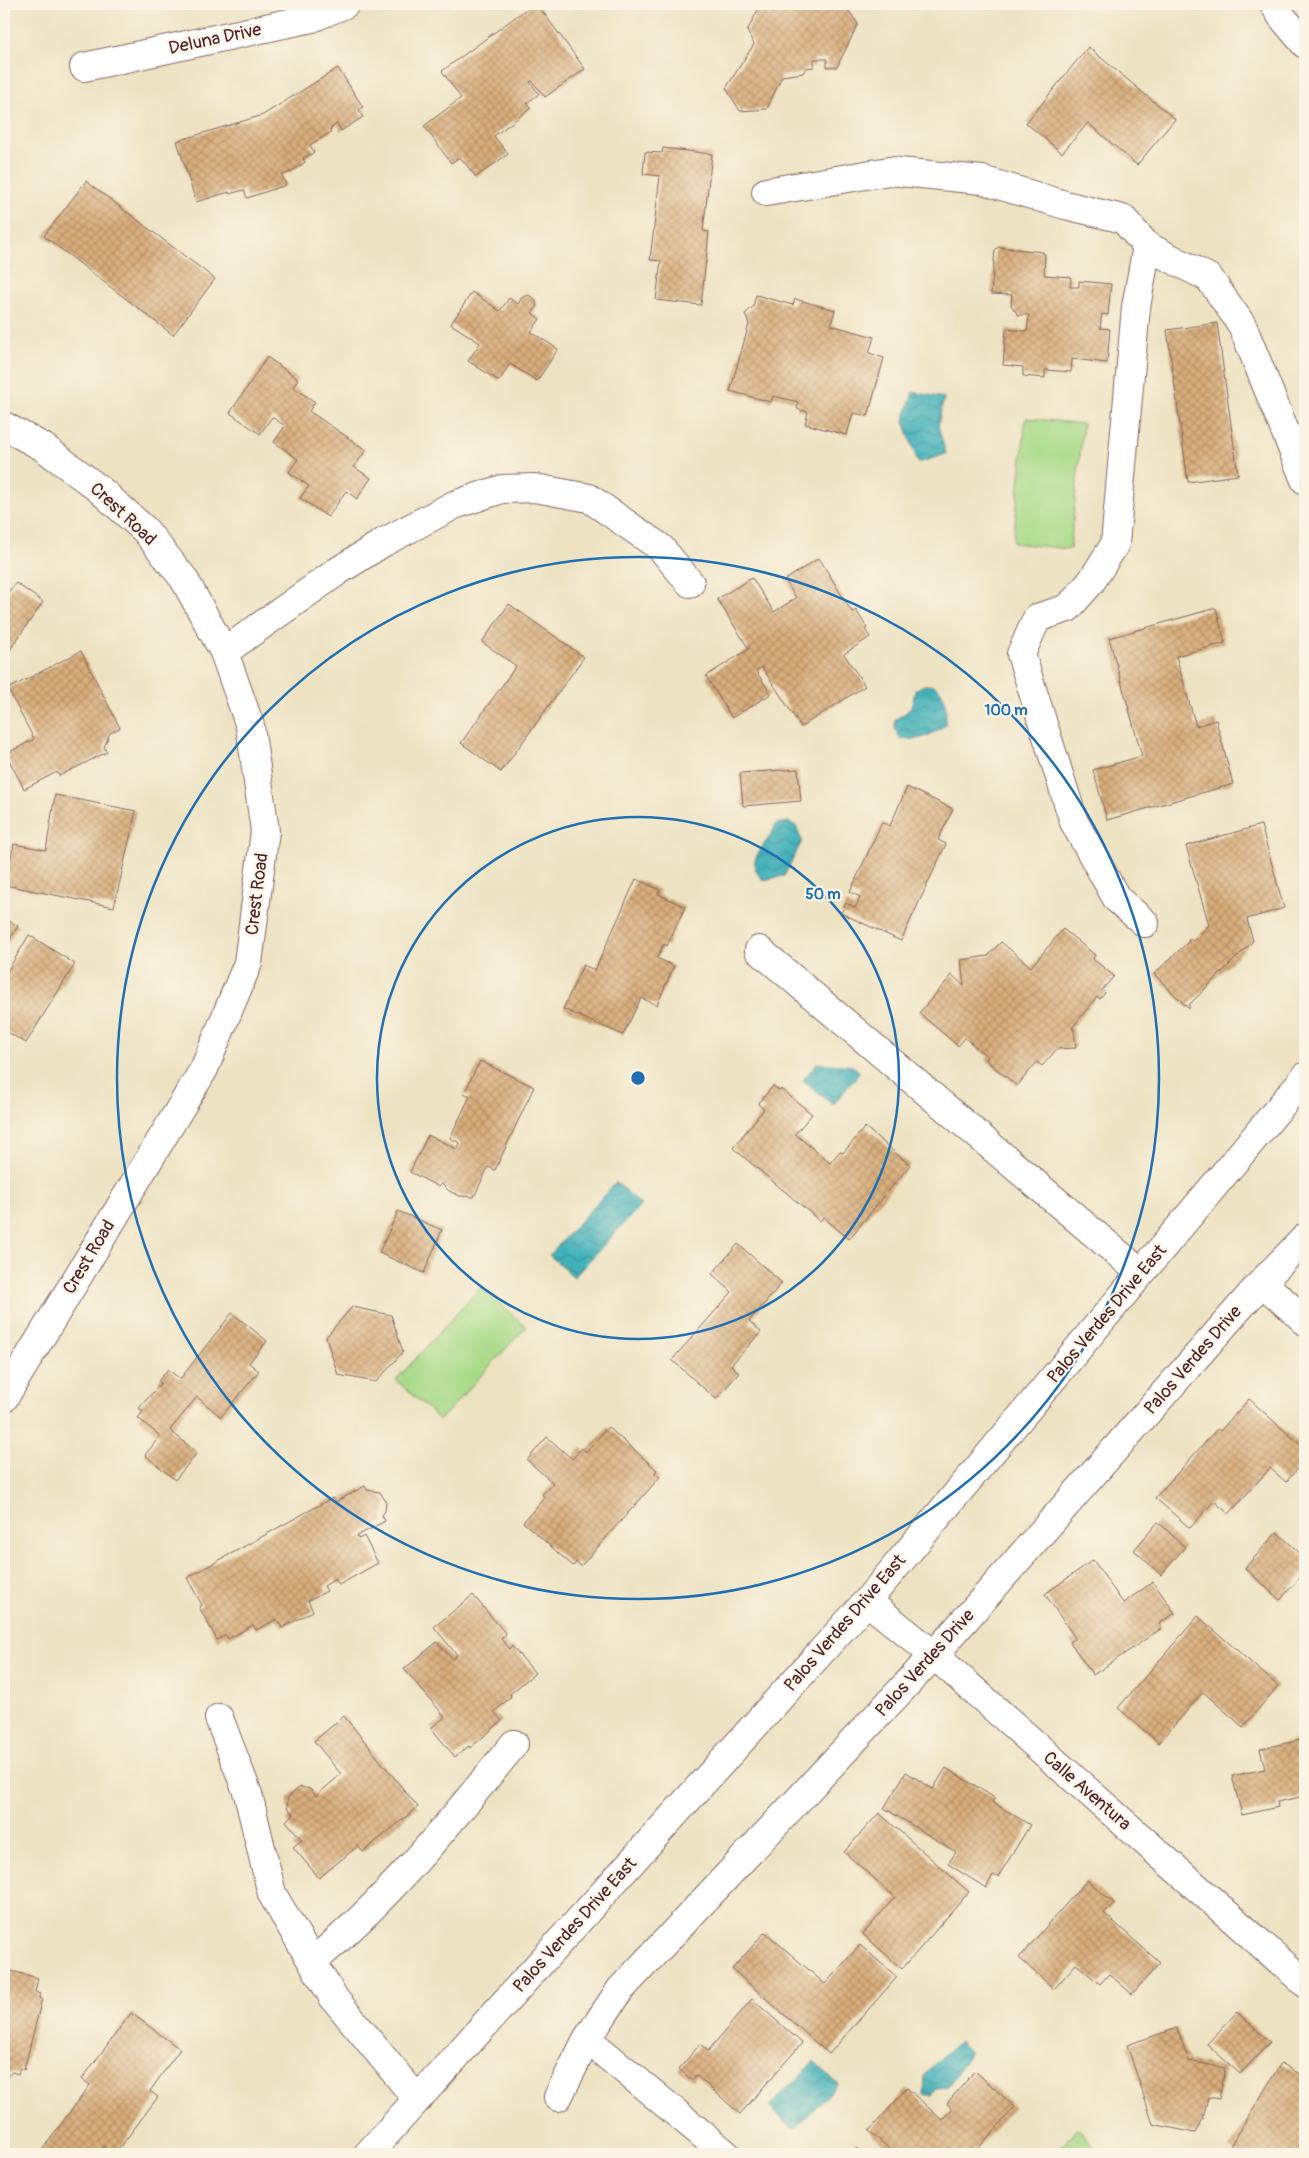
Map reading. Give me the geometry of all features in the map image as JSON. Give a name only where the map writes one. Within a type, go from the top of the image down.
[{"type":"street","name":"Deluna Drive","points":[[84,67],[312,18],[345,4]]},
{"type":"street","points":[[1274,4],[1282,17],[1305,44]]},
{"type":"street","points":[[766,192],[889,171],[982,180],[1065,205],[1123,219],[1147,246],[1209,278],[1242,325],[1305,480]]},
{"type":"street","points":[[1145,923],[1117,899],[1074,822],[1021,654],[1037,618],[1068,608],[1091,582],[1115,544],[1136,307],[1147,246]]},
{"type":"street","name":"Crest Road","points":[[4,426],[44,447],[99,489],[145,530],[184,579],[224,652],[250,726],[265,832],[248,963],[204,1068],[4,1398]]},
{"type":"street","points":[[224,652],[338,571],[384,542],[454,505],[502,489],[535,488],[589,498],[661,548],[690,583]]},
{"type":"street","points":[[759,950],[1142,1273]]},
{"type":"street","name":"Palos Verdes Drive East","points":[[368,2154],[867,1601],[1305,1077]]},
{"type":"street","name":"Palos Verdes Drive","points":[[558,2097],[586,2039],[620,1990],[934,1655],[1262,1282],[1305,1238]]},
{"type":"street","points":[[1262,1282],[1305,1321]]},
{"type":"street","name":"Calle Aventura","points":[[867,1601],[934,1655],[1305,1983]]},
{"type":"street","points":[[219,1718],[248,1794],[272,1894],[333,1997],[417,2099]]},
{"type":"street","points":[[312,1962],[344,1936],[408,1873],[514,1744]]},
{"type":"street","points":[[586,2039],[726,2154]]},
{"type":"green space","points":[[1026,418],[1083,424],[1070,549],[1013,543]]},
{"type":"green space","points":[[481,1287],[526,1327],[440,1420],[396,1380]]},
{"type":"green space","points":[[1077,2127],[1100,2154],[1056,2154]]},
{"type":"water","points":[[913,392],[944,398],[938,425],[946,454],[918,463],[904,421]]},
{"type":"water","points":[[924,685],[935,686],[940,690],[946,710],[945,725],[925,737],[901,739],[895,729],[895,719],[907,711],[912,704],[915,690]]},
{"type":"water","points":[[789,822],[796,826],[802,841],[784,876],[763,880],[757,872],[755,865],[759,852],[773,832],[776,824]]},
{"type":"water","points":[[817,1063],[853,1066],[860,1072],[833,1105],[803,1080]]},
{"type":"water","points":[[616,1182],[641,1205],[574,1277],[549,1255]]},
{"type":"water","points":[[959,2041],[970,2052],[948,2087],[936,2088],[932,2095],[923,2095],[924,2074]]},
{"type":"water","points":[[814,2061],[838,2084],[794,2130],[769,2107]]},
{"type":"building","points":[[533,4],[537,4],[585,69],[545,97],[532,81],[530,82],[539,94],[527,103],[531,108],[494,136],[508,154],[476,177],[460,157],[451,163],[424,126],[461,98],[442,71]]},
{"type":"building","points":[[761,4],[844,4],[858,24],[837,67],[827,67],[827,59],[814,59],[814,67],[806,68],[803,73],[782,76],[767,109],[740,111],[726,88],[754,44],[747,31]]},
{"type":"building","points":[[1088,47],[1175,119],[1137,165],[1088,123],[1062,153],[1026,123]]},
{"type":"building","points":[[338,68],[363,107],[359,110],[363,117],[341,131],[337,124],[330,129],[331,132],[310,145],[314,152],[303,159],[305,162],[291,172],[282,175],[286,185],[247,198],[244,190],[229,194],[229,192],[196,202],[177,141],[263,115]]},
{"type":"building","points":[[663,148],[712,154],[703,231],[709,232],[701,305],[656,300],[661,261],[650,260],[660,176],[643,174],[645,152],[662,153]]},
{"type":"building","points":[[86,181],[215,279],[173,335],[44,236]]},
{"type":"building","points":[[998,247],[1043,252],[1045,254],[1044,275],[1071,277],[1070,287],[1079,287],[1079,281],[1111,284],[1108,315],[1102,314],[1100,328],[1110,329],[1107,363],[1072,359],[1071,372],[1045,370],[1045,378],[1023,376],[1023,367],[1003,365],[1006,329],[1027,331],[1029,315],[1018,315],[1011,305],[1012,295],[991,294],[995,250]]},
{"type":"building","points":[[472,292],[500,311],[509,298],[518,304],[522,297],[529,295],[535,299],[537,307],[532,313],[540,319],[531,332],[558,349],[537,381],[510,364],[499,381],[468,361],[480,343],[451,324]]},
{"type":"building","points":[[756,295],[793,305],[795,299],[835,310],[831,325],[874,337],[869,353],[884,358],[868,416],[853,413],[847,435],[805,424],[808,412],[797,409],[798,402],[773,396],[771,402],[730,391],[749,324],[745,314],[753,307]]},
{"type":"building","points":[[1217,323],[1238,475],[1188,482],[1167,330]]},
{"type":"building","points":[[267,357],[298,379],[293,387],[315,402],[309,411],[366,450],[354,467],[371,478],[357,499],[346,491],[328,517],[300,498],[309,486],[289,472],[298,459],[274,442],[285,426],[272,417],[260,434],[230,413]]},
{"type":"building","points":[[819,558],[852,612],[856,610],[867,628],[865,629],[870,637],[844,654],[865,686],[801,727],[762,667],[756,671],[771,694],[732,718],[706,676],[749,649],[717,599],[752,578],[774,612],[796,598],[785,580]]},
{"type":"building","points":[[16,583],[43,602],[4,658],[4,597]]},
{"type":"building","points":[[509,604],[584,657],[501,772],[461,743],[516,666],[482,642]]},
{"type":"building","points":[[1216,608],[1225,643],[1176,656],[1196,726],[1216,720],[1233,784],[1107,820],[1093,770],[1142,756],[1109,638]]},
{"type":"building","points":[[81,651],[120,728],[110,733],[104,747],[107,752],[59,776],[57,772],[24,789],[6,754],[34,739],[8,689]]},
{"type":"building","points":[[798,769],[801,801],[743,806],[740,773]]},
{"type":"building","points":[[907,787],[953,809],[938,840],[946,844],[901,941],[841,913],[846,903],[855,908],[860,897],[850,892],[882,822],[890,826]]},
{"type":"building","points":[[55,795],[136,811],[114,907],[5,885],[14,844],[46,850]]},
{"type":"building","points":[[1261,825],[1284,908],[1247,919],[1253,941],[1189,1005],[1189,1009],[1154,974],[1189,941],[1189,938],[1193,941],[1209,925],[1186,846]]},
{"type":"building","points":[[636,879],[660,890],[658,894],[685,907],[667,946],[664,944],[657,958],[674,966],[657,1005],[641,998],[623,1035],[563,1009],[583,965],[595,970]]},
{"type":"building","points":[[4,918],[18,926],[4,949]]},
{"type":"building","points":[[1063,929],[1095,955],[1093,959],[1114,976],[1102,990],[1105,993],[1100,999],[1097,997],[1072,1028],[1074,1029],[1076,1048],[1057,1049],[1042,1066],[1037,1062],[1017,1086],[986,1060],[988,1057],[965,1038],[958,1046],[919,1013],[952,975],[964,986],[961,960],[988,956],[1001,942],[1031,967]]},
{"type":"building","points":[[29,935],[75,964],[26,1043],[4,1030],[4,977]]},
{"type":"building","points":[[480,1061],[534,1087],[495,1170],[488,1167],[474,1197],[460,1196],[449,1191],[441,1183],[439,1187],[410,1172],[428,1135],[457,1149],[460,1143],[450,1138],[470,1096],[464,1093]]},
{"type":"building","points":[[773,1086],[780,1091],[781,1089],[812,1114],[795,1134],[830,1163],[840,1151],[843,1153],[865,1127],[910,1165],[849,1239],[823,1217],[820,1221],[733,1148],[764,1109],[758,1104]]},
{"type":"building","points":[[398,1211],[442,1230],[424,1273],[379,1253]]},
{"type":"building","points":[[738,1244],[782,1283],[749,1321],[761,1332],[731,1365],[739,1373],[716,1399],[672,1360],[732,1292],[712,1274]]},
{"type":"building","points":[[352,1307],[391,1315],[403,1352],[376,1382],[338,1375],[326,1337]]},
{"type":"building","points":[[232,1313],[267,1341],[249,1363],[259,1371],[221,1417],[197,1397],[170,1430],[197,1453],[175,1480],[145,1455],[160,1436],[138,1418],[143,1411],[139,1408],[161,1383],[158,1381],[168,1369],[180,1379]]},
{"type":"building","points":[[1249,1399],[1305,1449],[1305,1460],[1286,1482],[1270,1468],[1229,1514],[1214,1501],[1190,1528],[1155,1498],[1217,1429],[1220,1431]]},
{"type":"building","points":[[608,1427],[657,1470],[655,1473],[660,1477],[581,1566],[576,1562],[573,1566],[523,1522],[545,1497],[542,1495],[553,1483],[527,1460],[547,1437],[572,1459],[582,1448],[586,1452]]},
{"type":"building","points":[[365,1486],[367,1490],[380,1492],[386,1502],[385,1511],[382,1515],[385,1521],[357,1536],[359,1539],[364,1536],[378,1563],[339,1585],[335,1579],[324,1586],[327,1591],[308,1601],[313,1611],[282,1628],[277,1619],[256,1630],[253,1625],[228,1639],[226,1635],[217,1640],[199,1607],[202,1605],[187,1578],[332,1498],[335,1502]]},
{"type":"building","points":[[1158,1522],[1185,1547],[1161,1575],[1134,1550]]},
{"type":"building","points":[[1277,1532],[1305,1558],[1305,1572],[1280,1600],[1245,1568]]},
{"type":"building","points":[[1093,1560],[1123,1603],[1153,1582],[1175,1613],[1159,1624],[1162,1628],[1093,1675],[1070,1642],[1075,1638],[1045,1594]]},
{"type":"building","points":[[473,1595],[506,1634],[501,1639],[510,1649],[512,1646],[535,1673],[510,1694],[511,1697],[494,1712],[502,1721],[470,1748],[469,1746],[455,1757],[431,1728],[445,1717],[404,1669],[437,1642],[452,1659],[457,1655],[434,1627]]},
{"type":"building","points":[[1198,1616],[1278,1686],[1243,1727],[1203,1692],[1159,1743],[1118,1708]]},
{"type":"building","points":[[344,1716],[418,1807],[363,1852],[358,1846],[319,1878],[293,1847],[302,1840],[286,1821],[293,1814],[287,1807],[288,1797],[300,1787],[310,1789],[316,1796],[341,1774],[314,1741]]},
{"type":"building","points":[[1305,1739],[1305,1796],[1277,1802],[1278,1807],[1242,1815],[1232,1776],[1265,1769],[1260,1749]]},
{"type":"building","points":[[946,1768],[995,1798],[992,1802],[1030,1825],[998,1877],[993,1875],[986,1888],[948,1864],[956,1852],[884,1808],[906,1772],[933,1789]]},
{"type":"building","points":[[879,1813],[969,1892],[902,1969],[863,1934],[895,1897],[844,1852]]},
{"type":"building","points":[[1087,1880],[1114,1903],[1104,1913],[1160,1963],[1132,1994],[1109,1974],[1100,1984],[1076,1964],[1054,1989],[1019,1958]]},
{"type":"building","points":[[765,1932],[825,1984],[860,1945],[897,1977],[829,2054],[732,1969]]},
{"type":"building","points":[[8,1970],[38,1978],[35,1992],[40,1994],[39,1998],[42,1999],[24,2070],[20,2068],[18,2074],[12,2072],[4,2080],[4,1984]]},
{"type":"building","points":[[752,1999],[802,2043],[740,2114],[696,2075],[692,2080],[679,2069],[700,2044],[708,2051]]},
{"type":"building","points":[[1237,2012],[1270,2042],[1240,2074],[1207,2044]]},
{"type":"building","points":[[131,2013],[180,2049],[150,2091],[158,2097],[115,2154],[103,2146],[97,2154],[39,2154],[90,2085],[82,2079]]},
{"type":"building","points":[[1177,2028],[1189,2061],[1225,2068],[1219,2099],[1208,2097],[1203,2119],[1195,2133],[1153,2124],[1127,2045]]},
{"type":"building","points":[[1281,2063],[1305,2077],[1305,2102],[1301,2110],[1305,2113],[1305,2154],[1237,2154],[1229,2149]]},
{"type":"building","points":[[975,2071],[1015,2107],[973,2154],[895,2154],[869,2131],[907,2088],[942,2120],[952,2109],[947,2103]]},
{"type":"building","points":[[856,2147],[865,2154],[850,2154]]}]
